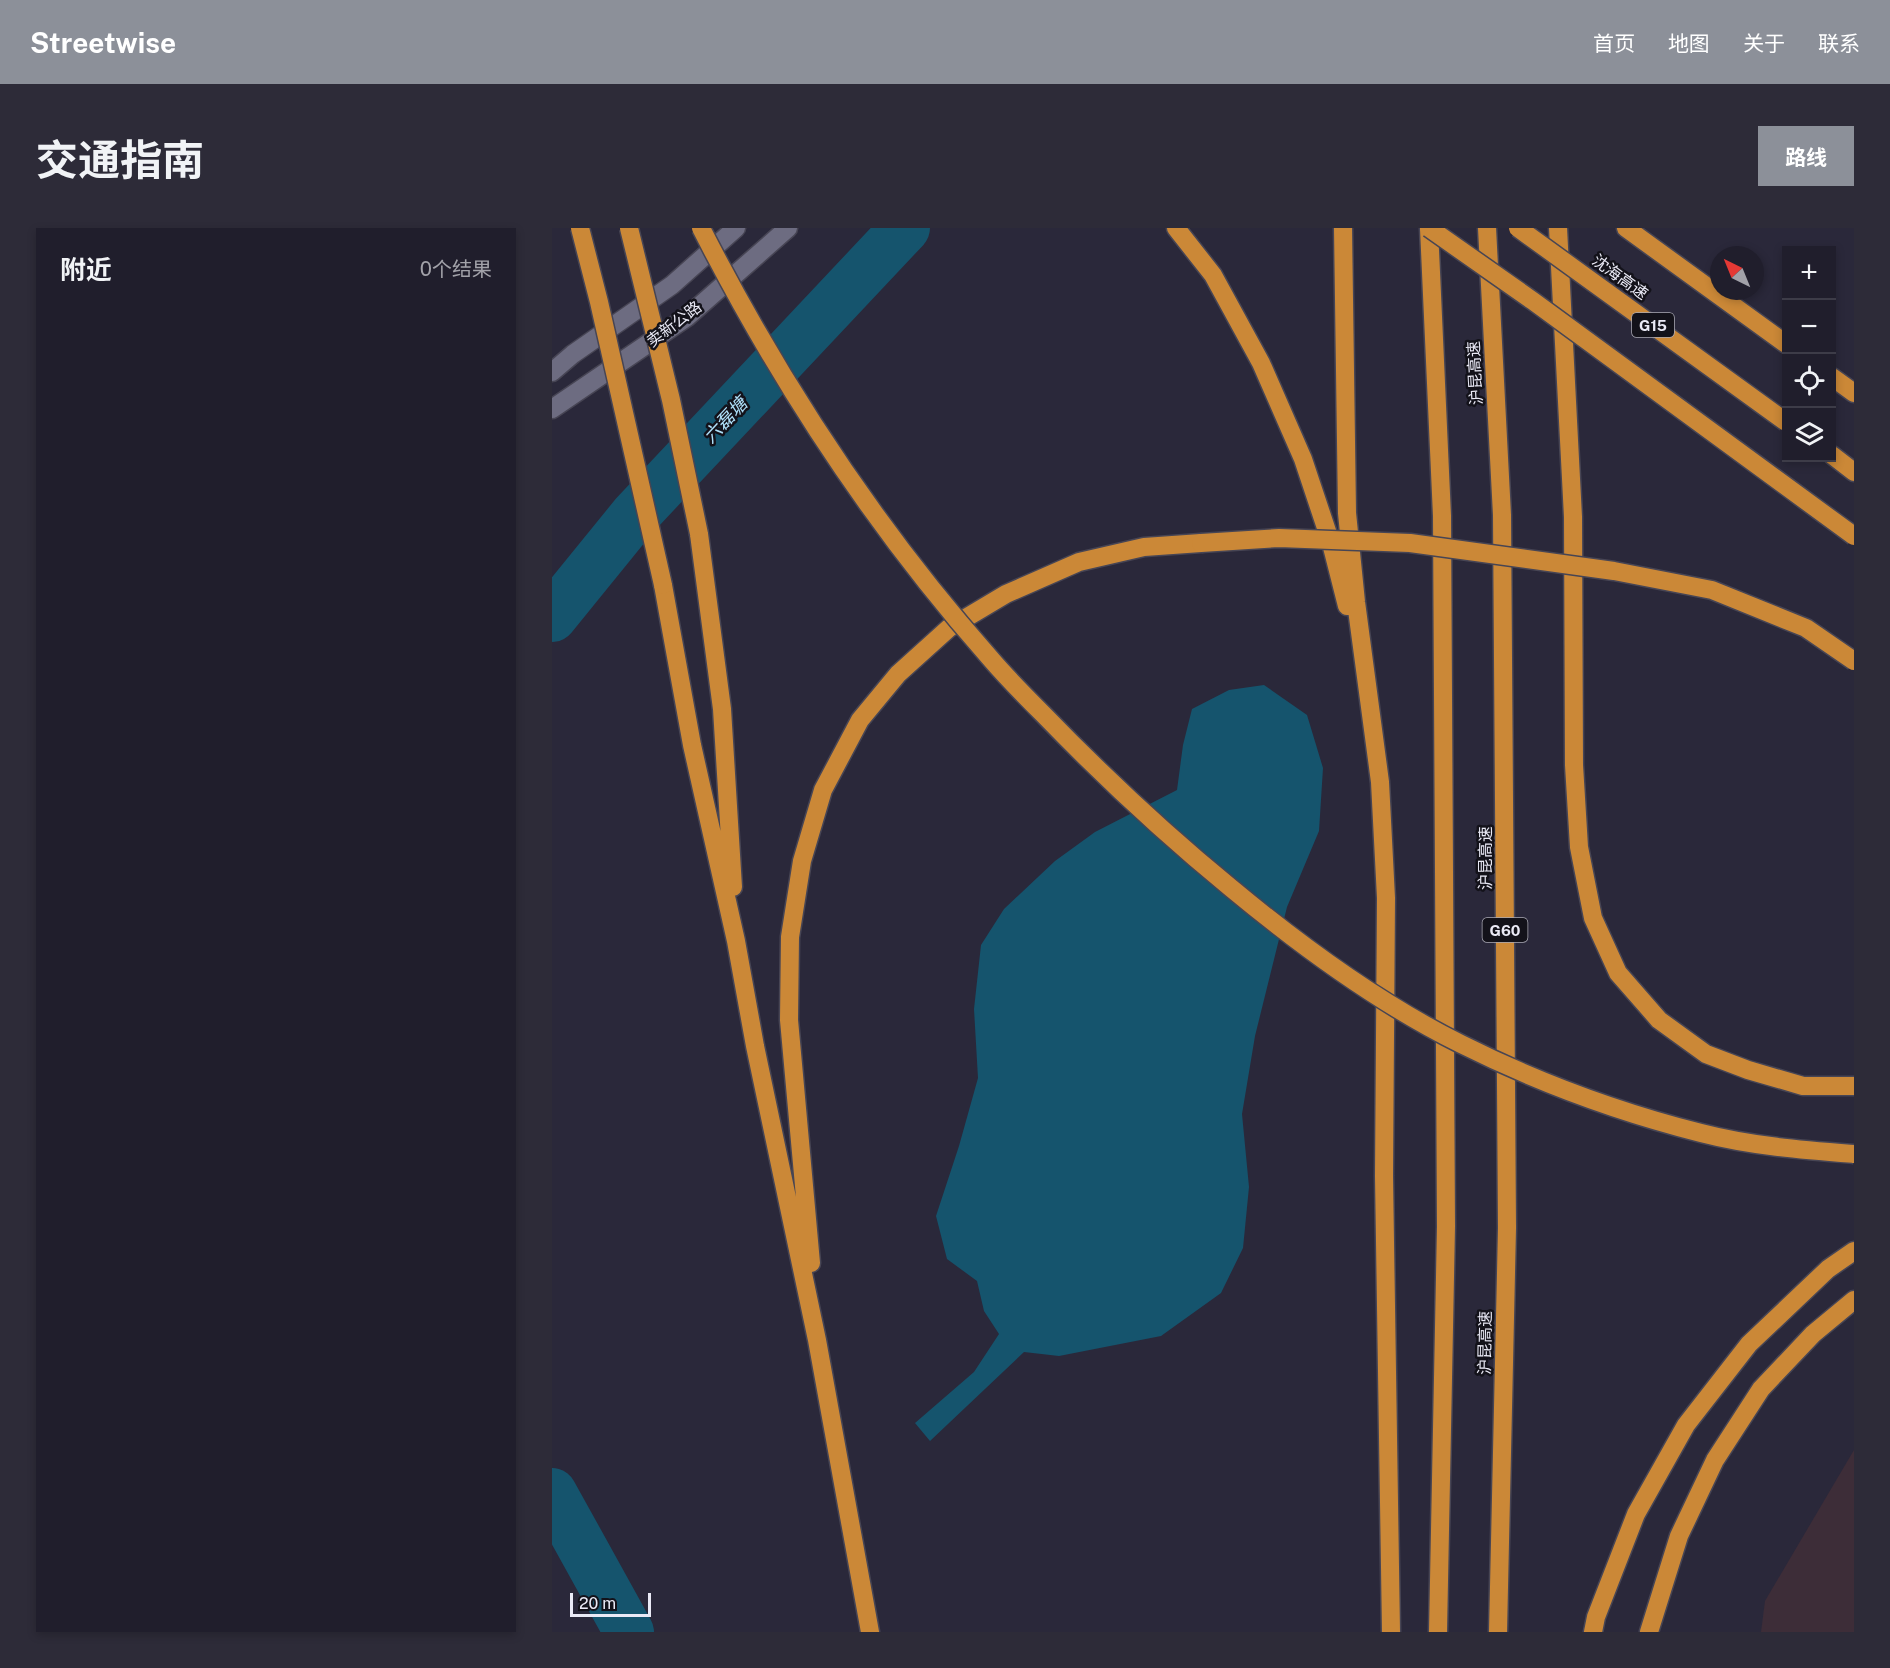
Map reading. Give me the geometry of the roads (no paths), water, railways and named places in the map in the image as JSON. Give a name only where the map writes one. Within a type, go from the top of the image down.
[{"type":"highway","points":[[580,228],[663,585],[692,745],[736,941],[755,1046],[817,1340],[870,1632]]},
{"type":"highway","points":[[629,228],[671,400],[699,534],[722,709],[736,941]]},
{"type":"highway","points":[[701,228],[790,387],[854,483],[918,571],[990,659],[1083,755],[1181,847],[1248,903],[1319,956],[1388,1003],[1460,1044],[1539,1080],[1620,1109],[1703,1134],[1780,1148],[1854,1154]]},
{"type":"highway","points":[[1176,228],[1218,285],[1261,363],[1303,459],[1331,543],[1367,683]]},
{"type":"highway","points":[[1343,228],[1347,513],[1356,602],[1380,782],[1386,898],[1384,1176],[1391,1632]]},
{"type":"highway","points":[[1429,228],[1533,301],[1854,536]]},
{"type":"highway","points":[[1429,228],[1442,516],[1446,1226],[1438,1632]]},
{"type":"highway","name":"沪昆高速","points":[[1487,228],[1502,515],[1508,1228],[1498,1632]]},
{"type":"highway","name":"沈海高速","points":[[1518,228],[1782,419]]},
{"type":"highway","points":[[1558,228],[1573,517],[1574,765],[1579,847],[1593,918],[1618,972],[1659,1020],[1706,1054],[1748,1070],[1803,1086],[1854,1086]]},
{"type":"highway","points":[[1626,228],[1782,341]]},
{"type":"highway","points":[[1836,380],[1854,393]]},
{"type":"highway","points":[[1836,458],[1854,472]]},
{"type":"highway","points":[[817,1340],[789,1020],[790,937],[802,861],[823,790],[860,720],[898,674],[949,628],[1006,594],[1079,562],[1144,547],[1280,538],[1410,543],[1614,571],[1712,590],[1806,628],[1854,661]]},
{"type":"highway","points":[[1593,1632],[1596,1617],[1636,1514],[1686,1425],[1749,1344],[1854,1244]]},
{"type":"highway","points":[[1828,1269],[1854,1251]]},
{"type":"highway","points":[[1648,1632],[1679,1536],[1715,1460],[1761,1389],[1813,1335],[1854,1300]]},
{"type":"main road","name":"卖新公路","points":[[552,372],[573,354],[672,285],[736,228]]},
{"type":"main road","name":"卖新公路","points":[[552,409],[687,317],[788,228]]},
{"type":"water","points":[[1264,685],[1307,715],[1323,768],[1319,831],[1287,907],[1255,1036],[1242,1114],[1249,1187],[1243,1248],[1221,1293],[1161,1336],[1059,1356],[1024,1352],[930,1441],[915,1423],[974,1372],[999,1334],[984,1311],[977,1281],[947,1259],[936,1216],[978,1078],[974,1009],[981,945],[1004,909],[1055,861],[1095,832],[1177,790],[1183,745],[1192,709],[1229,690]]},
{"type":"waterway","name":"六磊塘","points":[[552,617],[634,516],[905,228]]},
{"type":"waterway","points":[[552,1493],[629,1632]]}]
